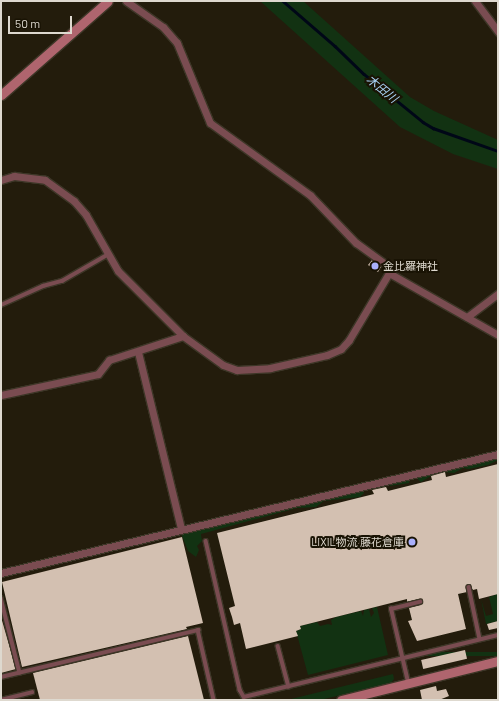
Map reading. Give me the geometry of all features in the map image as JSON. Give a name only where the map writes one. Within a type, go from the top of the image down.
[{"type":"street","points":[[1,96],[108,1]]},
{"type":"street","points":[[1,180],[14,176],[45,180],[57,187],[86,215],[107,255],[118,271],[183,336],[218,362],[237,370],[270,368],[327,355],[345,346],[389,272],[388,266],[356,243],[310,195],[210,123],[177,43],[163,27],[126,1]]},
{"type":"street","points":[[475,1],[498,32]]},
{"type":"street","points":[[389,272],[498,335]]},
{"type":"street","points":[[466,317],[498,294]]},
{"type":"street","points":[[1,395],[98,374],[109,360],[138,352],[183,336]]},
{"type":"street","points":[[138,352],[181,529]]},
{"type":"street","points":[[1,573],[498,454]]},
{"type":"street","points":[[340,700],[498,660]]},
{"type":"lane","points":[[1,305],[43,286],[62,281],[107,255]]},
{"type":"lane","points":[[206,541],[240,690],[244,696],[249,697],[498,635]]},
{"type":"lane","points":[[469,587],[480,639]]},
{"type":"lane","points":[[1,598],[20,673]]},
{"type":"lane","points":[[409,683],[391,609],[420,602]]},
{"type":"lane","points":[[1,677],[198,630],[214,700]]},
{"type":"lane","points":[[278,646],[289,686]]},
{"type":"lane","points":[[1,700],[32,692]]},
{"type":"green space","points":[[260,1],[303,1],[410,97],[434,111],[498,140],[498,169],[453,154],[400,127]]},
{"type":"green space","points":[[498,456],[498,460],[488,465],[469,469],[463,468],[454,473],[443,472]]},
{"type":"green space","points":[[439,471],[421,482],[415,477],[432,473]]},
{"type":"green space","points":[[410,478],[409,483],[390,486],[391,482]]},
{"type":"green space","points":[[363,490],[364,493],[360,497],[324,501],[316,507],[297,508],[201,534],[202,541],[197,546],[199,550],[196,557],[188,551],[182,536],[182,533],[213,526],[220,522],[244,520],[280,508],[297,506],[318,499]]},
{"type":"green space","points":[[491,579],[498,586],[498,621],[486,624],[481,599],[486,616],[493,614],[489,597],[495,595]]},
{"type":"green space","points":[[377,607],[388,655],[308,675],[296,631],[301,629],[300,626],[317,622],[320,626],[328,624],[332,625],[331,620],[336,617],[361,611],[363,616],[364,610],[369,609],[371,617],[374,613],[372,608]]},
{"type":"green space","points":[[421,652],[498,652],[498,656],[421,656]]},
{"type":"green space","points":[[393,674],[394,679],[391,683],[320,700],[287,700]]},
{"type":"building","name":"金比羅神社","points":[[372,260],[381,267],[378,272],[368,265]]},
{"type":"building","points":[[498,464],[498,594],[479,599],[477,589],[473,590],[469,584],[466,586],[467,592],[458,594],[466,629],[417,641],[408,621],[412,620],[409,608],[421,605],[423,601],[420,599],[407,602],[407,599],[300,626],[301,629],[296,631],[298,636],[246,649],[240,623],[234,625],[229,608],[235,606],[217,533],[374,494],[372,490],[386,487],[388,491],[432,480],[431,476],[445,472],[446,477]]},
{"type":"building","points":[[182,537],[203,623],[186,627],[187,629],[22,667],[2,582]]},
{"type":"building","points":[[1,617],[16,669],[1,673]]},
{"type":"building","points":[[498,621],[498,628],[489,630],[487,624]]},
{"type":"building","points":[[188,636],[204,700],[40,700],[33,673]]},
{"type":"building","points":[[465,650],[467,659],[423,669],[421,660]]},
{"type":"building","points":[[436,686],[437,691],[446,689],[449,696],[439,700],[422,700],[420,690]]},
{"type":"waterway","name":"木田川","points":[[283,1],[335,46],[364,74],[423,122],[433,128],[498,151]]},
{"type":"place","name":"金比羅神社","points":[[375,266]]},
{"type":"place","name":"LIXIL物流 藤花倉庫","points":[[412,542]]}]
